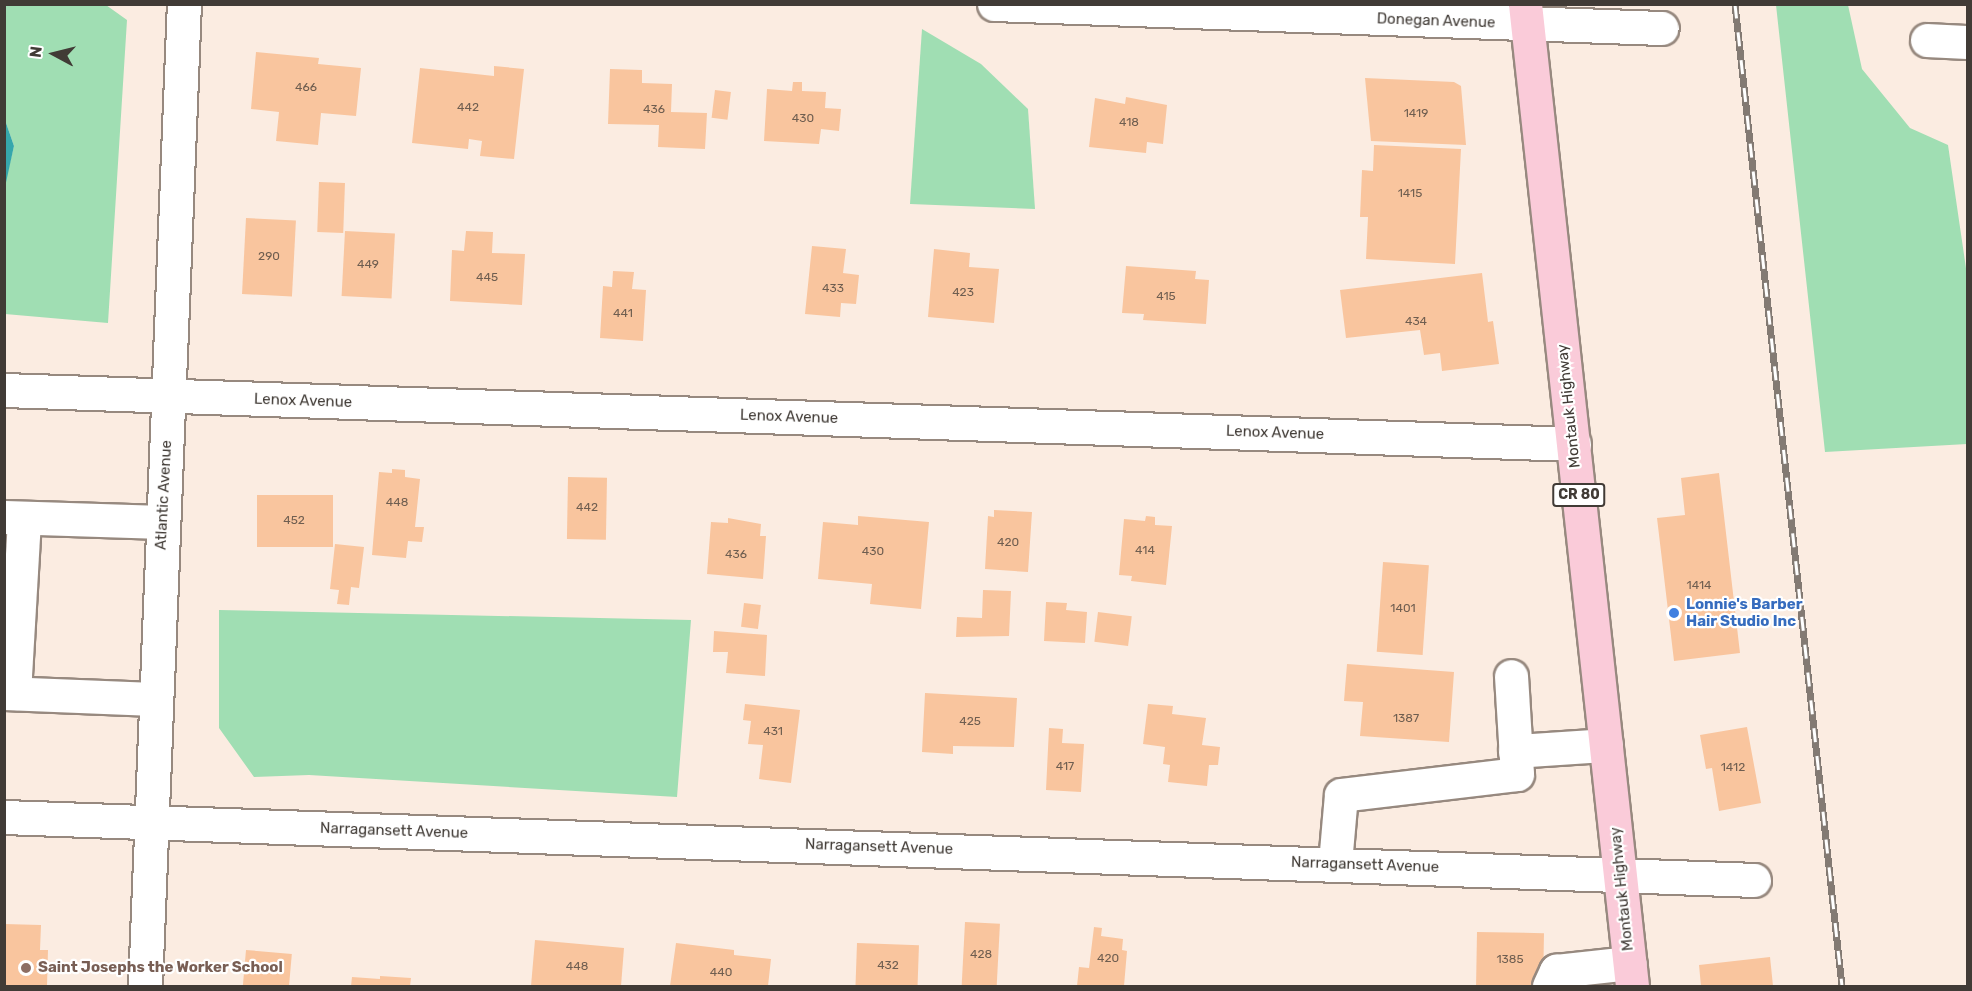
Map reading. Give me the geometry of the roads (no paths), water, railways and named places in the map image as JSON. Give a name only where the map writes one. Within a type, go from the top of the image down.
[{"type":"main road","name":"Montauk Highway","points":[[1526,14],[1631,975]]},
{"type":"street","name":"Atlantic Avenue","points":[[145,987],[184,4]]},
{"type":"street","name":"Donegan Avenue","points":[[994,4],[1526,14],[1662,27]]},
{"type":"street","points":[[1927,40],[1968,42]]},
{"type":"street","name":"Lenox Avenue","points":[[4,390],[1574,444]]},
{"type":"street","points":[[156,699],[9,693],[14,518],[162,522]]},
{"type":"street","points":[[1335,863],[1341,795],[1517,774],[1511,676]]},
{"type":"street","points":[[1515,751],[1606,745]]},
{"type":"street","name":"Narragansett Avenue","points":[[4,818],[1335,863],[1754,880]]},
{"type":"street","points":[[1549,987],[1556,971],[1631,975]]},
{"type":"water","points":[[5,120],[14,146],[5,187]]},
{"type":"railway","points":[[1735,4],[1842,986]]},
{"type":"place","name":"Lonnie's Barber Hair Studio Inc","points":[[1674,613]]},
{"type":"place","name":"Saint Josephs the Worker School","points":[[26,968]]}]
